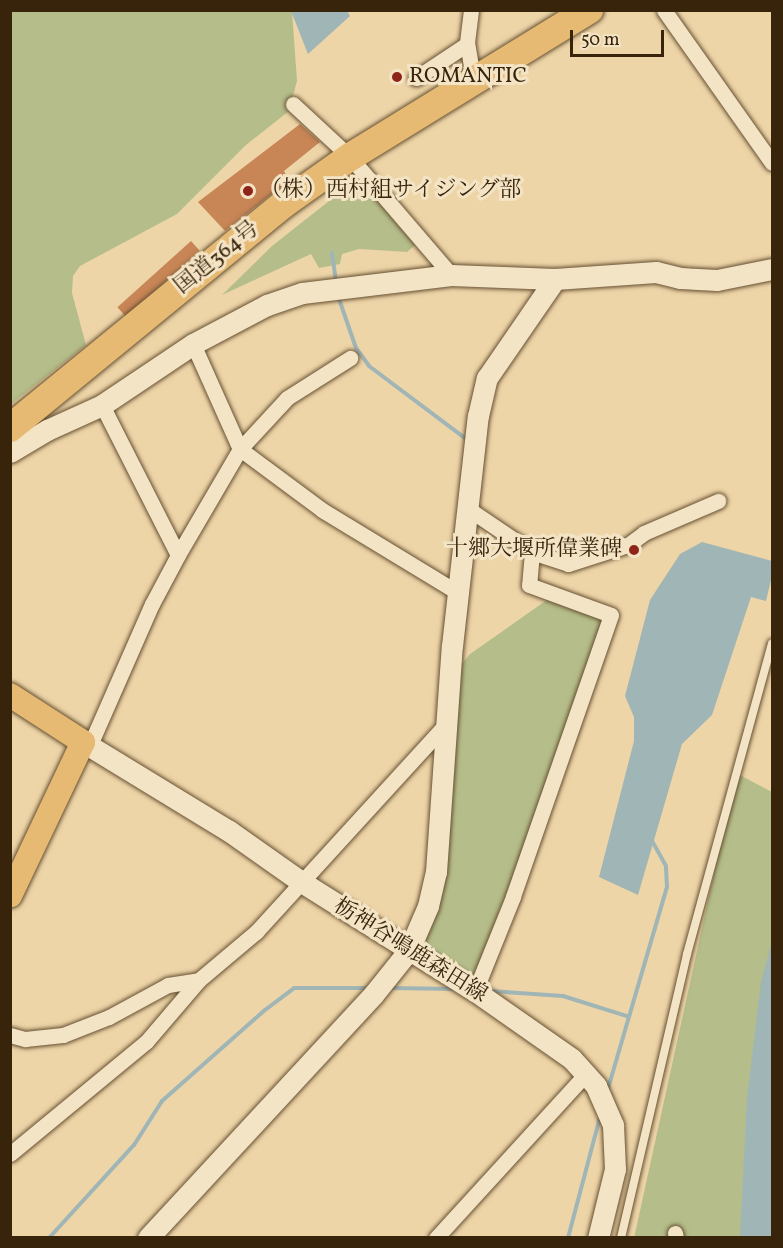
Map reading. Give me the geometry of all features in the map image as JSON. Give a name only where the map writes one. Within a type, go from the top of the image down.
[{"type":"highway","name":"国道364号","points":[[10,428],[285,203],[350,157],[474,84],[587,11]]},
{"type":"main road","points":[[10,695],[87,744],[10,896]]},
{"type":"street","points":[[471,10],[467,44],[474,84]]},
{"type":"street","points":[[664,10],[772,163]]},
{"type":"street","points":[[416,78],[467,44]]},
{"type":"street","points":[[293,104],[350,157],[451,275]]},
{"type":"street","points":[[10,452],[47,430],[102,405],[192,344],[267,305],[302,292],[451,275],[555,279],[656,272],[680,278],[717,280],[772,269]]},
{"type":"street","points":[[148,1238],[373,995],[409,950],[428,906],[436,872],[445,725],[470,510],[478,417],[487,378],[555,279]]},
{"type":"street","points":[[192,344],[240,449],[322,510],[460,594]]},
{"type":"street","points":[[87,744],[152,604],[240,449],[287,398],[350,358]]},
{"type":"street","points":[[102,405],[178,555]]},
{"type":"street","points":[[470,510],[532,552],[568,564],[628,545],[644,533],[718,501]]},
{"type":"street","points":[[475,991],[513,897],[611,615],[529,585],[532,552]]},
{"type":"street","points":[[10,1154],[146,1042],[199,980],[256,932],[300,881],[445,725]]},
{"type":"street","name":"栃神谷鳴鹿森田線","points":[[87,744],[229,831],[300,881],[475,991],[557,1048],[591,1080],[614,1125],[615,1169],[598,1238]]},
{"type":"street","points":[[10,1035],[25,1039],[63,1035],[109,1017],[168,985],[199,980]]},
{"type":"street","points":[[436,1238],[591,1080]]},
{"type":"lane","points":[[621,1238],[687,954],[772,643]]},
{"type":"green space","points":[[11,11],[292,11],[297,81],[289,111],[246,145],[177,214],[80,266],[73,276],[72,293],[86,345],[11,404]]},
{"type":"green space","points":[[368,178],[421,240],[407,252],[359,249],[342,254],[340,264],[319,268],[311,254],[222,295],[272,246],[343,190]]},
{"type":"green space","points":[[554,595],[611,615],[475,991],[409,950],[428,906],[453,674],[470,654]]},
{"type":"green space","points":[[736,773],[772,792],[772,1032],[750,1237],[634,1238]]},
{"type":"shaded area","points":[[291,11],[347,11],[350,16],[308,54]]},
{"type":"shaded area","points":[[702,542],[772,561],[772,576],[766,601],[751,597],[712,715],[682,744],[638,895],[599,877],[634,741],[634,717],[625,696],[650,600],[680,554]]},
{"type":"shaded area","points":[[772,941],[772,1237],[740,1237],[747,1098],[761,982]]},
{"type":"building","name":"（株）西村組サイジング部","points":[[300,124],[320,142],[284,171],[289,180],[225,231],[198,202]]},
{"type":"building","points":[[191,241],[200,251],[126,317],[117,307]]},
{"type":"waterway","points":[[332,253],[336,282]]},
{"type":"waterway","points":[[338,296],[356,348],[369,366],[469,441]]},
{"type":"waterway","points":[[607,1092],[667,887],[666,866],[651,839]]},
{"type":"waterway","points":[[49,1238],[134,1145],[162,1101],[265,1010],[294,988],[369,988]]},
{"type":"waterway","points":[[389,988],[456,989]]},
{"type":"waterway","points":[[490,991],[563,996],[627,1016]]},
{"type":"waterway","points":[[568,1238],[600,1117]]},
{"type":"place","name":"ROMANTIC","points":[[397,77]]},
{"type":"place","name":"（株）西村組サイジング部","points":[[248,191]]},
{"type":"place","name":"十郷大堰所偉業碑","points":[[634,550]]}]
